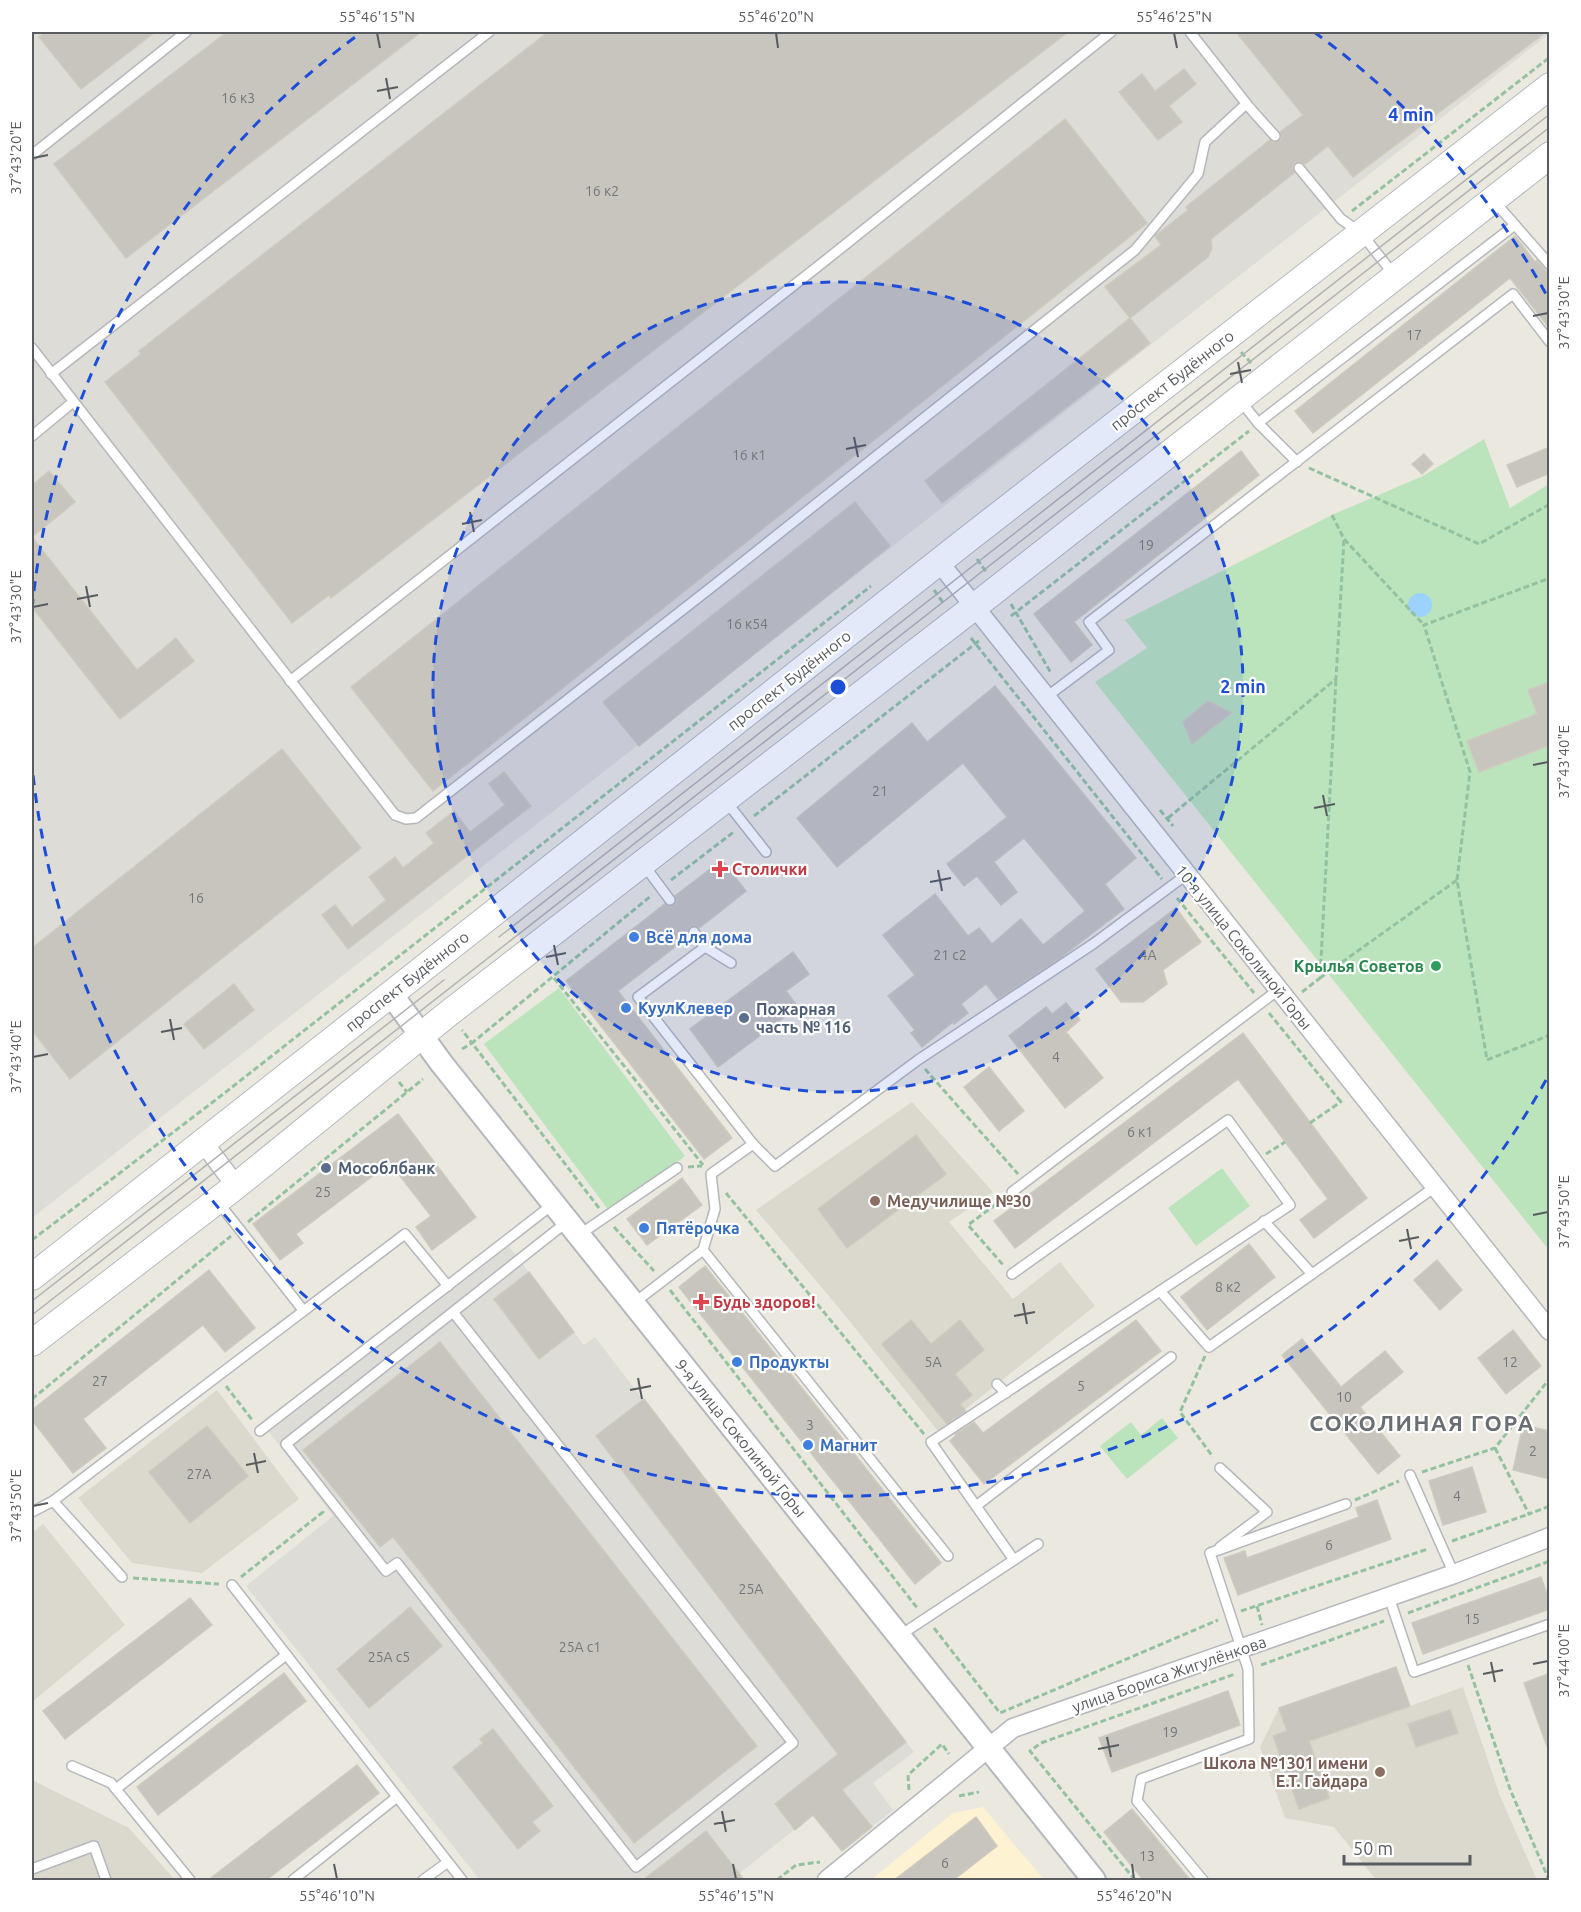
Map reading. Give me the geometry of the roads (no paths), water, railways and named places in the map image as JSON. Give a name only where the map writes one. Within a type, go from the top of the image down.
[{"type":"main road","name":"проспект Будённого","points":[[32,1277],[939,562],[1351,226],[1550,87]]},
{"type":"main road","points":[[32,1343],[226,1193],[421,1035],[974,607],[1550,155]]},
{"type":"street","name":"10-я улица Соколиной Горы","points":[[939,562],[974,607],[1052,692],[1186,875],[1550,1331]]},
{"type":"street","name":"9-я улица Соколиной Горы","points":[[391,994],[442,1064],[1094,1881]]},
{"type":"street","points":[[203,1142],[226,1193]]},
{"type":"street","name":"улица Бориса Жигулёнкова","points":[[827,1881],[1013,1728],[1242,1650],[1550,1537]]},
{"type":"lane","points":[[32,155],[186,32]]},
{"type":"lane","points":[[51,374],[489,32]]},
{"type":"lane","points":[[290,681],[1111,32]]},
{"type":"lane","points":[[1190,32],[1246,104],[1275,136]]},
{"type":"lane","points":[[32,348],[395,815],[406,819],[416,818],[1135,250],[1198,174],[1205,142],[1246,104]]},
{"type":"lane","points":[[1299,168],[1395,276]]},
{"type":"lane","points":[[1493,200],[1550,265]]},
{"type":"lane","points":[[1258,423],[1515,225]]},
{"type":"lane","points":[[1052,692],[1109,650],[1089,621],[1514,294],[1550,342]]},
{"type":"lane","points":[[1239,400],[1258,423],[1297,462]]},
{"type":"lane","points":[[32,436],[73,402]]},
{"type":"lane","points":[[725,800],[766,852]]},
{"type":"lane","points":[[643,863],[670,900]]},
{"type":"lane","points":[[705,947],[638,997],[753,1144],[775,1166],[918,1060],[1186,875]]},
{"type":"lane","points":[[694,932],[705,947],[731,963]]},
{"type":"lane","points":[[1012,1192],[1278,990]]},
{"type":"lane","points":[[1012,1274],[1228,1120],[1290,1205],[931,1442],[1014,1560]]},
{"type":"lane","points":[[634,1303],[704,1250],[715,1209],[711,1174],[753,1144]]},
{"type":"lane","points":[[453,1312],[793,1743],[636,1867],[397,1563],[386,1571],[286,1444],[453,1312],[574,1228],[677,1168]]},
{"type":"lane","points":[[1160,1291],[1209,1347],[1435,1187]]},
{"type":"lane","points":[[226,1193],[239,1229],[303,1310]]},
{"type":"lane","points":[[260,1431],[554,1203]]},
{"type":"lane","points":[[1264,1221],[1312,1274]]},
{"type":"lane","points":[[32,1512],[53,1501],[405,1234],[448,1286]]},
{"type":"lane","points":[[704,1250],[948,1556]]},
{"type":"lane","points":[[976,1506],[1171,1357]]},
{"type":"lane","points":[[997,1384],[1006,1393]]},
{"type":"lane","points":[[1210,1553],[1267,1512],[1220,1468]]},
{"type":"lane","points":[[1410,1475],[1454,1574]]},
{"type":"lane","points":[[53,1501],[122,1577]]},
{"type":"lane","points":[[1210,1553],[1346,1504]]},
{"type":"lane","points":[[899,1636],[1038,1544]]},
{"type":"lane","points":[[1203,1881],[1137,1801],[1141,1779],[1249,1739],[1248,1670],[1210,1553]]},
{"type":"lane","points":[[232,1585],[462,1881]]},
{"type":"lane","points":[[1389,1597],[1414,1672],[1550,1624]]},
{"type":"lane","points":[[116,1788],[286,1655]]},
{"type":"lane","points":[[72,1766],[111,1783],[190,1881]]},
{"type":"lane","points":[[293,1881],[397,1797]]},
{"type":"lane","points":[[32,1869],[94,1846],[106,1881]]},
{"type":"lane","points":[[423,1881],[448,1862]]},
{"type":"water","points":[[1420,593],[1429,596],[1432,605],[1429,614],[1420,617],[1411,614],[1408,605],[1411,596]]},
{"type":"tram line","points":[[499,937],[1550,114]]},
{"type":"tram line","points":[[32,1315],[1550,127]]},
{"type":"tram line","points":[[32,1301],[444,980]]},
{"type":"place","name":"Столички","points":[[720,869]]},
{"type":"place","name":"Всё для дома","points":[[634,937]]},
{"type":"place","name":"Крылья Советов","points":[[1436,966]]},
{"type":"place","name":"КуулКлевер","points":[[626,1008]]},
{"type":"place","name":"Пожарная часть № 116","points":[[744,1018]]},
{"type":"place","name":"Мособлбанк","points":[[326,1168]]},
{"type":"place","name":"Медучилище №30","points":[[875,1201]]},
{"type":"place","name":"Пятёрочка","points":[[644,1228]]},
{"type":"place","name":"Будь здоров!","points":[[701,1302]]},
{"type":"place","name":"Продукты","points":[[737,1362]]},
{"type":"place","name":"Магнит","points":[[808,1445]]},
{"type":"place","name":"Школа №1301 имени Е.Т. Гайдара","points":[[1380,1772]]},
{"type":"district","name":"СОКОЛИНАЯ ГОРА","points":[[1422,1422]]}]
